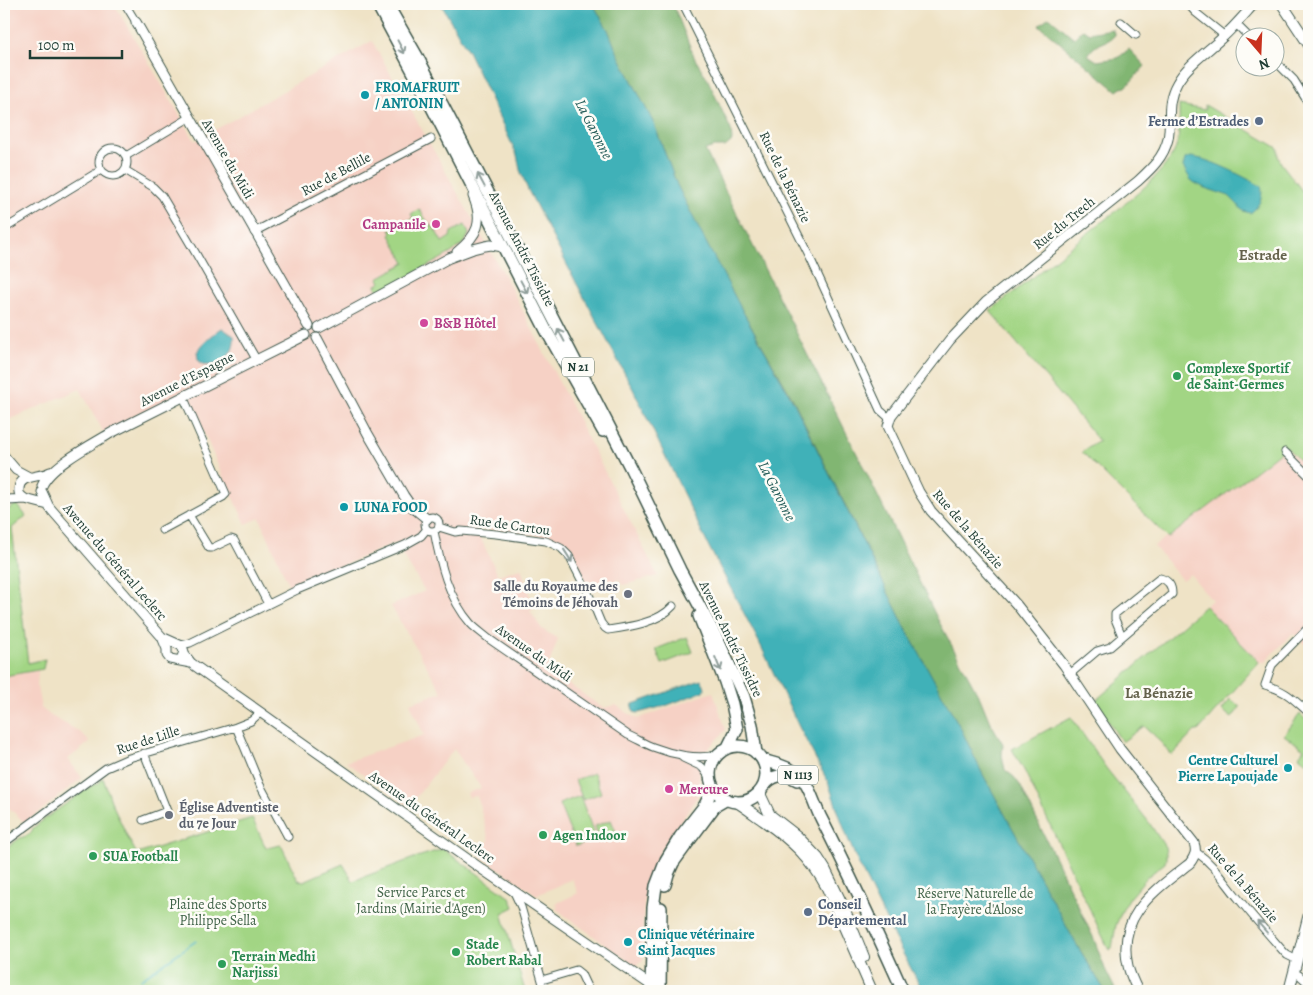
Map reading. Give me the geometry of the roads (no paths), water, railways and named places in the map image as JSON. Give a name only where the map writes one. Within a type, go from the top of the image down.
[{"type":"main road","name":"Avenue André Tissidre","points":[[377,4],[483,205],[546,330],[591,411],[647,503]]},
{"type":"main road","name":"Avenue André Tissidre","points":[[388,4],[504,223],[631,469],[680,570],[708,620],[742,691],[760,756]]},
{"type":"main road","points":[[1282,4],[1309,45]]},
{"type":"main road","name":"Avenue André Tissidre","points":[[680,570],[730,695],[737,729],[728,747]]},
{"type":"main road","points":[[655,990],[653,908],[656,886],[666,860],[680,837],[708,799],[711,763],[720,751],[728,747],[742,746],[750,748],[760,756],[765,768],[766,777],[761,796],[770,815],[804,842],[825,869],[844,908],[876,991]]},
{"type":"main road","name":"N 1113","points":[[760,756],[796,773],[806,784],[903,991]]},
{"type":"main road","name":"N 1113","points":[[762,788],[768,780],[774,777],[790,776],[796,779],[802,786],[816,808]]},
{"type":"main road","points":[[711,781],[718,794],[744,806],[790,841],[819,872],[876,991]]},
{"type":"main road","points":[[655,990],[662,896],[673,864],[715,806],[731,800],[742,801],[750,799],[762,788]]},
{"type":"main road","points":[[1289,991],[1309,914]]},
{"type":"street","name":"Avenue du Midi","points":[[125,4],[308,330]]},
{"type":"street","name":"Rue de la Bénazie","points":[[683,4],[812,262],[880,410],[889,418],[889,429],[924,501],[938,520],[1016,604],[1070,674],[1125,756],[1194,843],[1196,852],[1204,857],[1218,872],[1236,897],[1287,956],[1297,960]]},
{"type":"street","points":[[1188,4],[1225,36]]},
{"type":"street","name":"Rue du Trech","points":[[889,418],[950,340],[986,302],[1153,167],[1163,153],[1166,143],[1169,132],[1169,106],[1177,82],[1188,69],[1225,36],[1254,4]]},
{"type":"street","points":[[1121,22],[1136,36]]},
{"type":"street","points":[[1236,24],[1240,28]]},
{"type":"street","points":[[1286,72],[1294,80],[1309,104]]},
{"type":"street","points":[[126,156],[189,118]]},
{"type":"street","points":[[445,133],[474,200],[477,209],[478,226],[474,236],[468,243],[449,258]]},
{"type":"street","name":"Rue de Bellile","points":[[254,232],[431,138]]},
{"type":"street","points":[[117,149],[126,156],[125,170],[118,176],[108,175],[101,170],[100,157],[105,151],[117,149]]},
{"type":"street","points":[[4,229],[101,170]]},
{"type":"street","points":[[125,170],[153,187],[162,196],[256,359]]},
{"type":"street","points":[[319,328],[449,258],[473,248],[491,245],[503,247]]},
{"type":"street","points":[[315,325],[319,328],[320,335],[310,339],[308,330],[315,325]]},
{"type":"street","name":"Avenue d'Espagne","points":[[58,468],[81,451],[111,433],[256,359],[308,330]]},
{"type":"street","points":[[182,650],[169,645],[167,655],[170,659],[182,650],[268,604],[406,545],[433,529],[439,520],[431,516],[427,519],[411,506],[405,498],[316,338]]},
{"type":"street","points":[[162,530],[223,498],[226,494],[183,396]]},
{"type":"street","points":[[1285,452],[1309,476]]},
{"type":"street","points":[[4,456],[16,470],[39,480],[42,489]]},
{"type":"street","points":[[6,502],[24,479],[46,474],[58,468]]},
{"type":"street","points":[[16,470],[21,496],[29,500],[38,498],[48,476],[58,468]]},
{"type":"street","name":"Avenue du Général Leclerc","points":[[42,489],[48,505],[162,637],[182,650],[191,663],[655,990]]},
{"type":"street","name":"Avenue du Général Leclerc","points":[[6,502],[29,500],[48,505]]},
{"type":"street","points":[[190,515],[209,548],[231,539],[234,540],[268,604]]},
{"type":"street","name":"Avenue du Midi","points":[[427,519],[425,525],[433,529],[442,571],[458,607],[472,625],[489,639],[625,733],[653,747],[671,752],[701,758],[716,755]]},
{"type":"street","name":"Rue de Cartou","points":[[433,529],[496,534],[546,541],[562,548],[569,556],[601,623],[608,630],[658,618],[668,612],[673,606]]},
{"type":"street","points":[[1070,674],[1097,651],[1110,647],[1172,594],[1171,587],[1167,581],[1160,578],[1115,614],[1115,619],[1122,636]]},
{"type":"street","points":[[1309,627],[1272,666],[1265,685],[1288,694],[1309,713]]},
{"type":"street","name":"Avenue du Général Leclerc","points":[[162,637],[167,650]]},
{"type":"street","name":"Rue de Lille","points":[[4,843],[106,768],[144,753],[236,727],[251,721],[260,713]]},
{"type":"street","points":[[236,727],[260,785],[288,837]]},
{"type":"street","name":"Avenue du Midi","points":[[671,752],[702,767],[711,781]]},
{"type":"street","points":[[143,820],[167,811],[144,753]]},
{"type":"street","points":[[1138,991],[1128,968],[1126,955],[1126,941],[1134,915],[1144,901],[1159,887],[1190,863],[1196,852]]},
{"type":"street","points":[[514,892],[521,908],[545,991]]},
{"type":"street","points":[[542,980],[576,970],[581,974],[589,991]]},
{"type":"street","points":[[1294,973],[1299,974],[1309,984]]},
{"type":"water","name":"La Garonne","points":[[441,4],[593,4],[608,30],[616,50],[654,124],[677,185],[699,229],[793,401],[907,631],[961,729],[982,773],[1075,942],[1105,991],[923,991],[858,863],[828,782],[799,727],[759,642],[709,547],[633,389],[528,190],[520,170],[517,155],[469,53]]},
{"type":"water","points":[[1190,157],[1216,164],[1261,186],[1261,197],[1256,208],[1250,213],[1243,211],[1229,196],[1205,188],[1191,180],[1183,167],[1185,159]]},
{"type":"water","points":[[222,328],[234,336],[234,343],[230,354],[221,361],[202,364],[198,359],[197,352],[208,339]]},
{"type":"water","points":[[701,680],[705,688],[704,691],[668,705],[638,713],[634,712],[633,704]]},
{"type":"waterway","points":[[141,979],[196,941]]},
{"type":"waterway","points":[[113,991],[123,984]]},
{"type":"place","name":"FROMAFRUIT / ANTONIN","points":[[365,95]]},
{"type":"place","name":"Ferme d’Estrades","points":[[1259,121]]},
{"type":"place","name":"Campanile","points":[[436,224]]},
{"type":"place","name":"B&B Hôtel","points":[[424,323]]},
{"type":"place","name":"Complexe Sportif de Saint-Germes","points":[[1177,376]]},
{"type":"place","name":"LUNA FOOD","points":[[344,507]]},
{"type":"place","name":"Salle du Royaume des Témoins de Jéhovah","points":[[628,594]]},
{"type":"place","name":"Centre Culturel Pierre Lapoujade","points":[[1288,768]]},
{"type":"place","name":"Mercure","points":[[669,789]]},
{"type":"place","name":"Église Adventiste du 7e Jour","points":[[169,815]]},
{"type":"place","name":"Agen Indoor","points":[[543,835]]},
{"type":"place","name":"SUA Football","points":[[93,856]]},
{"type":"place","name":"Conseil Départemental","points":[[808,912]]},
{"type":"place","name":"Clinique vétérinaire Saint Jacques","points":[[628,942]]},
{"type":"place","name":"Stade Robert Rabal","points":[[456,952]]},
{"type":"place","name":"Terrain Medhi Narjissi","points":[[222,964]]},
{"type":"district","name":"Estrade","points":[[1263,255]]},
{"type":"district","name":"La Bénazie","points":[[1159,693]]},
{"type":"park label","name":"Service Parcs et Jardins (Mairie d'Agen)","points":[[421,900]]},
{"type":"park label","name":"Réserve Naturelle de la Frayère d'Alose","points":[[975,902]]},
{"type":"park label","name":"Plaine des Sports Philippe Sella","points":[[218,912]]}]
